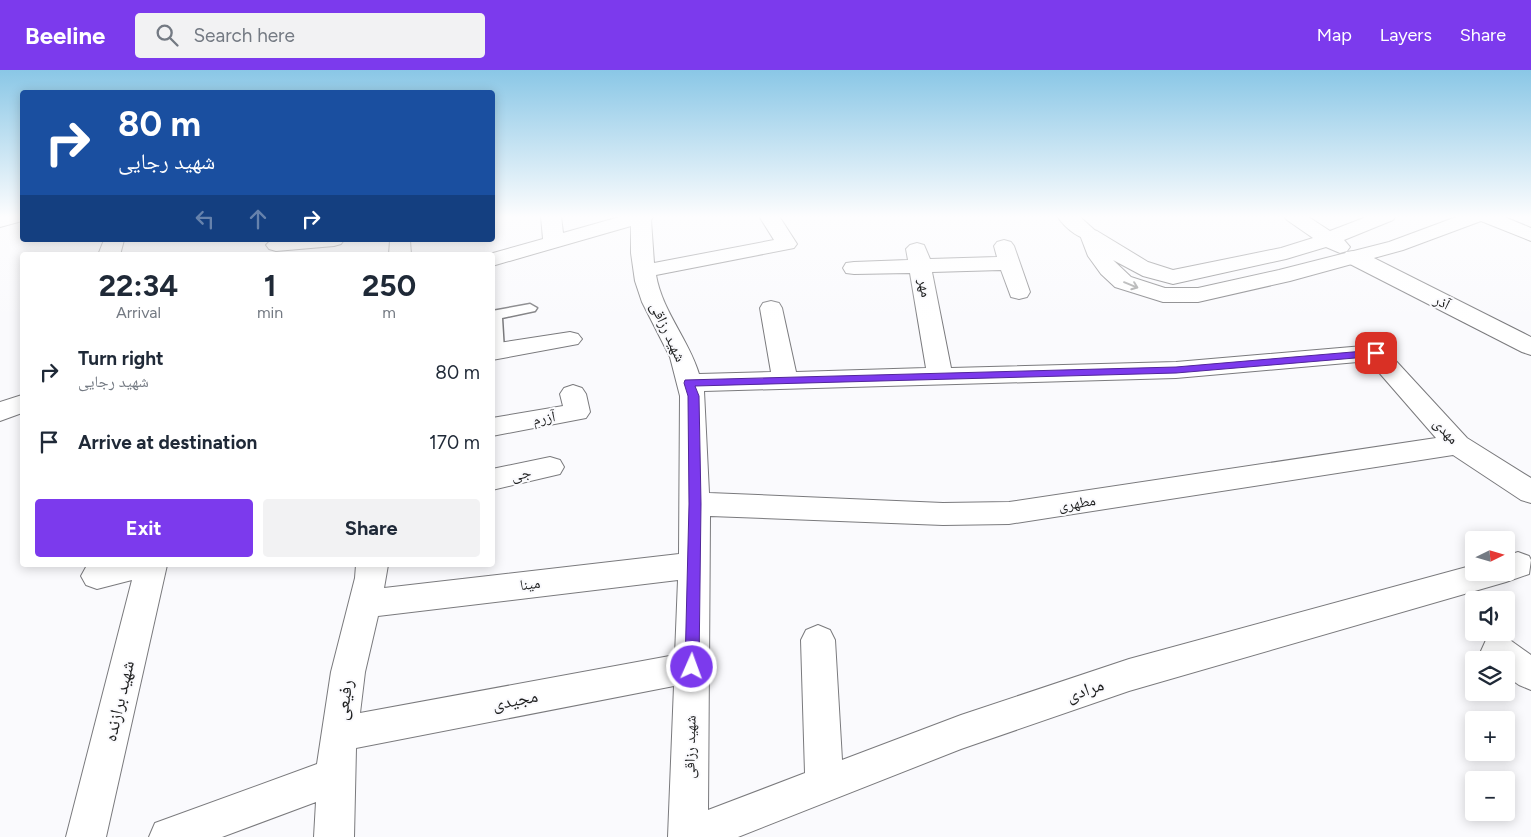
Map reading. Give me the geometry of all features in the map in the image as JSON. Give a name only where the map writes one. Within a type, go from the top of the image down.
[{"type":"street","points":[[495,259],[520,252]]},
{"type":"street","name":"شهید رزاقی","points":[[644,252],[645,271],[653,302],[682,357],[693,396],[695,504],[688,837]]},
{"type":"street","points":[[645,271],[747,252]]},
{"type":"street","points":[[1097,252],[1109,269],[1123,282],[1163,295],[1198,295],[1374,252]]},
{"type":"street","points":[[1115,252],[1144,270],[1158,275],[1173,277],[1292,252]]},
{"type":"street","name":"آذر","points":[[1347,252],[1531,348]]},
{"type":"street","points":[[919,258],[1006,255],[1018,292]]},
{"type":"street","name":"مهر","points":[[854,268],[919,258],[940,376]]},
{"type":"street","points":[[771,308],[785,380]]},
{"type":"street","points":[[495,352],[570,339]]},
{"type":"street","name":"مهدی","points":[[940,376],[1176,370],[1376,353],[1457,444],[1531,492]]},
{"type":"street","points":[[689,383],[940,376]]},
{"type":"street","name":"آزرم","points":[[495,426],[578,412],[573,394]]},
{"type":"street","points":[[0,412],[20,405]]},
{"type":"street","name":"مطهری","points":[[695,504],[943,514],[1009,513],[1457,444]]},
{"type":"street","name":"جی","points":[[495,479],[550,467]]},
{"type":"street","name":"مینا","points":[[365,604],[694,565]]},
{"type":"street","points":[[96,576],[131,567]]},
{"type":"street","name":"شهید برازنده","points":[[86,837],[151,567]]},
{"type":"street","name":"رفیعی","points":[[334,837],[339,734],[348,672],[365,604],[372,567]]},
{"type":"street","name":"مرادی","points":[[688,837],[961,732],[1129,675],[1465,581]]},
{"type":"street","points":[[818,640],[824,785]]},
{"type":"street","points":[[1515,663],[1531,674]]},
{"type":"street","name":"مجیدی","points":[[339,734],[692,667]]},
{"type":"street","points":[[169,837],[336,776]]},
{"type":"lane","points":[[495,352],[495,315],[530,308]]},
{"type":"route","points":[[692,667],[695,504],[693,396],[689,383],[1176,370],[1376,353]]}]
